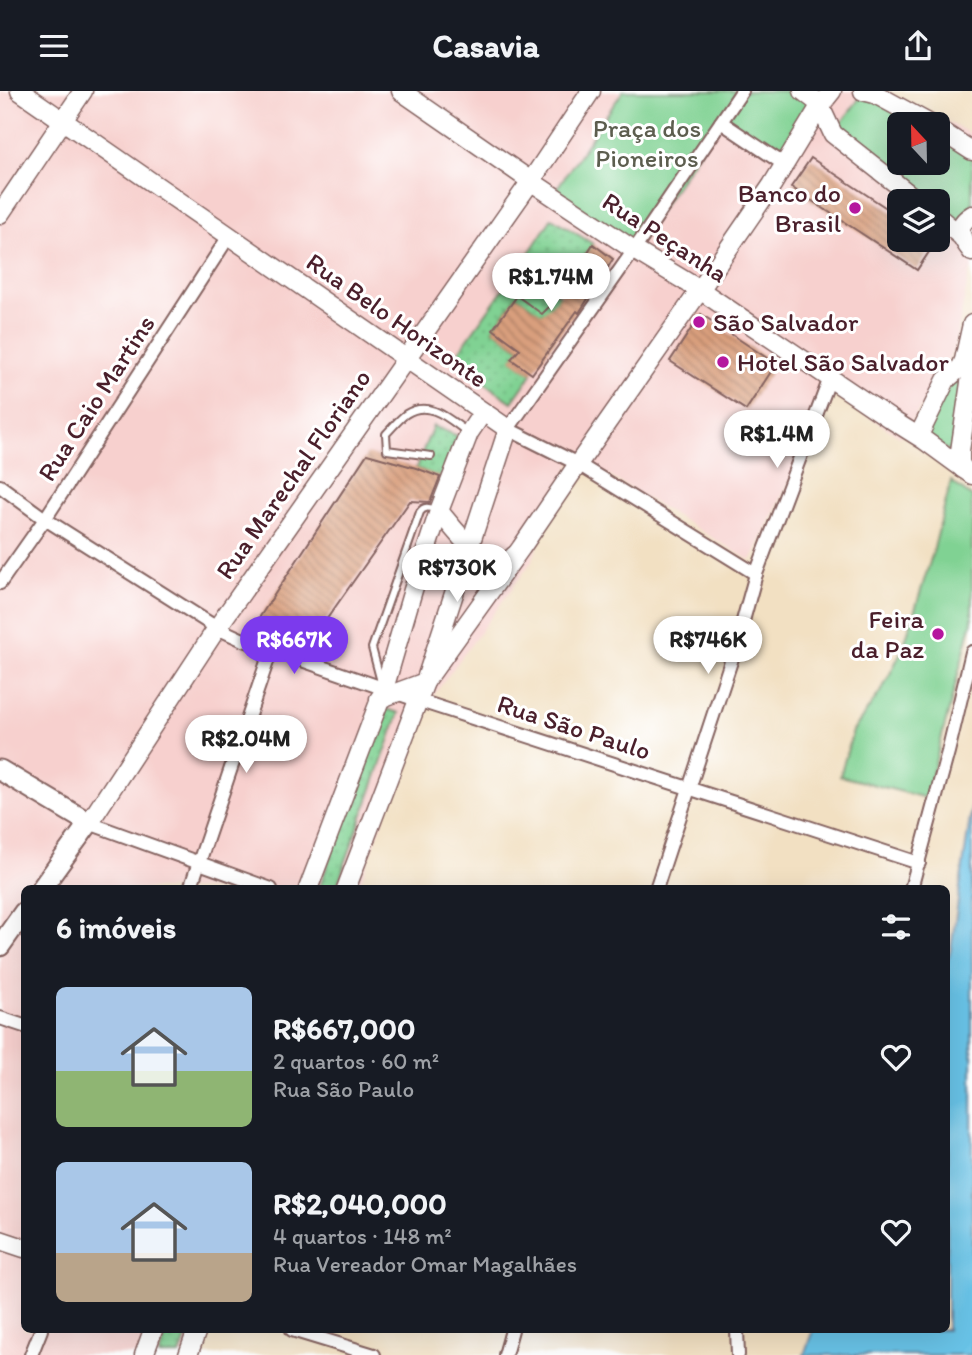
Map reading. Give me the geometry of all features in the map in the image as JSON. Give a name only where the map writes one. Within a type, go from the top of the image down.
[{"type":"main road","points":[[0,770],[89,823]]},
{"type":"main road","name":"Rua Marechal Floriano","points":[[44,885],[89,823]]},
{"type":"main road","points":[[0,946],[21,916]]},
{"type":"street","name":"Rua Belo Horizonte","points":[[20,91],[508,429],[578,464],[756,574]]},
{"type":"street","points":[[0,214],[83,91]]},
{"type":"street","name":"Rua Peçanha","points":[[401,91],[634,250],[700,290],[830,378],[919,434],[963,466]]},
{"type":"street","name":"Rua Marechal Floriano","points":[[534,183],[591,91]]},
{"type":"street","name":"Rua Marechal Floriano","points":[[89,823],[218,628],[411,362],[534,183],[603,91]]},
{"type":"street","points":[[348,885],[425,682],[508,429],[742,91]]},
{"type":"street","points":[[803,91],[820,106],[833,134],[903,189]]},
{"type":"street","points":[[386,693],[425,682],[522,548],[700,290],[832,91]]},
{"type":"street","points":[[863,91],[908,112]]},
{"type":"street","points":[[721,122],[785,165]]},
{"type":"street","points":[[950,137],[972,151]]},
{"type":"street","points":[[968,245],[963,223],[972,215]]},
{"type":"street","points":[[950,228],[968,245]]},
{"type":"street","name":"Rua Caio Martins","points":[[0,583],[45,519],[229,236]]},
{"type":"street","points":[[919,434],[945,382],[961,367],[972,324]]},
{"type":"street","points":[[945,382],[951,377],[970,378],[963,466]]},
{"type":"street","points":[[657,885],[736,646],[756,574],[830,378]]},
{"type":"street","points":[[310,885],[386,693],[416,580],[439,511],[468,433],[483,412]]},
{"type":"street","name":"Rua São Paulo","points":[[0,487],[45,519],[218,628],[271,650],[386,693],[417,700],[919,863]]},
{"type":"street","points":[[439,511],[487,561],[499,565],[508,562],[522,548]]},
{"type":"street","points":[[191,885],[271,650]]},
{"type":"street","points":[[912,885],[972,652]]},
{"type":"street","points":[[89,823],[260,885]]},
{"type":"street","points":[[0,1017],[21,1025]]},
{"type":"street","points":[[0,1240],[21,1247]]},
{"type":"street","points":[[31,1355],[40,1333]]},
{"type":"street","points":[[144,1355],[152,1333]]},
{"type":"street","points":[[188,1355],[196,1333]]},
{"type":"street","points":[[302,1333],[374,1355]]},
{"type":"street","points":[[505,1355],[511,1333]]},
{"type":"street","points":[[737,1333],[738,1355]]},
{"type":"lane","points":[[431,456],[387,450],[386,434],[405,415],[419,407],[432,409],[468,433]]},
{"type":"shaded area","points":[[0,91],[884,91],[927,112],[887,112],[887,175],[950,175],[950,123],[972,134],[972,268],[954,350],[918,412],[900,437],[832,392],[751,561],[574,455],[532,561],[431,699],[359,885],[21,885],[21,1333],[196,1333],[188,1355],[0,1355]]},
{"type":"green space","name":"Praça dos Pioneiros","points":[[623,91],[740,91],[634,249],[553,194]]},
{"type":"green space","points":[[745,91],[798,91],[816,106],[785,161],[724,121]]},
{"type":"green space","points":[[865,91],[906,112],[887,112],[887,175],[950,175],[950,137],[972,151],[972,214],[963,223],[950,220],[950,189],[903,189],[833,134]]},
{"type":"green space","points":[[552,218],[593,244],[563,288],[523,262]]},
{"type":"green space","points":[[519,267],[560,296],[544,316],[517,296],[493,329],[520,349],[512,359],[532,374],[512,402],[452,361]]},
{"type":"green space","points":[[962,378],[956,454],[925,439],[947,382]]},
{"type":"green space","points":[[433,426],[458,436],[441,478],[416,468]]},
{"type":"green space","name":"Feira da Paz","points":[[951,481],[972,497],[972,621],[926,798],[840,776],[853,731],[883,688],[903,648],[933,552]]},
{"type":"green space","points":[[383,708],[399,713],[337,885],[320,885]]},
{"type":"green space","points":[[167,1333],[188,1333],[180,1355],[159,1355]]},
{"type":"water","points":[[972,804],[972,1355],[804,1355],[812,1333],[950,1333],[951,949]]},
{"type":"building","name":"Banco do Brasil","points":[[811,158],[887,208],[887,250],[791,187]]},
{"type":"building","points":[[593,244],[613,259],[579,313],[577,311],[532,374],[511,359],[520,349],[493,329],[517,296],[542,314],[560,296]]},
{"type":"building","name":"Banco do Brasil","points":[[890,252],[929,252],[917,270]]},
{"type":"building","name":"Hotel São Salvador","points":[[701,314],[776,364],[746,410],[670,361]]},
{"type":"building","points":[[367,454],[440,477],[430,502],[410,501],[319,630],[342,650],[309,641],[259,618]]},
{"type":"place","name":"Banco do Brasil","points":[[855,208]]},
{"type":"place","name":"São Salvador","points":[[699,322]]},
{"type":"place","name":"Hotel São Salvador","points":[[723,362]]},
{"type":"place","name":"Feira da Paz","points":[[938,634]]}]
